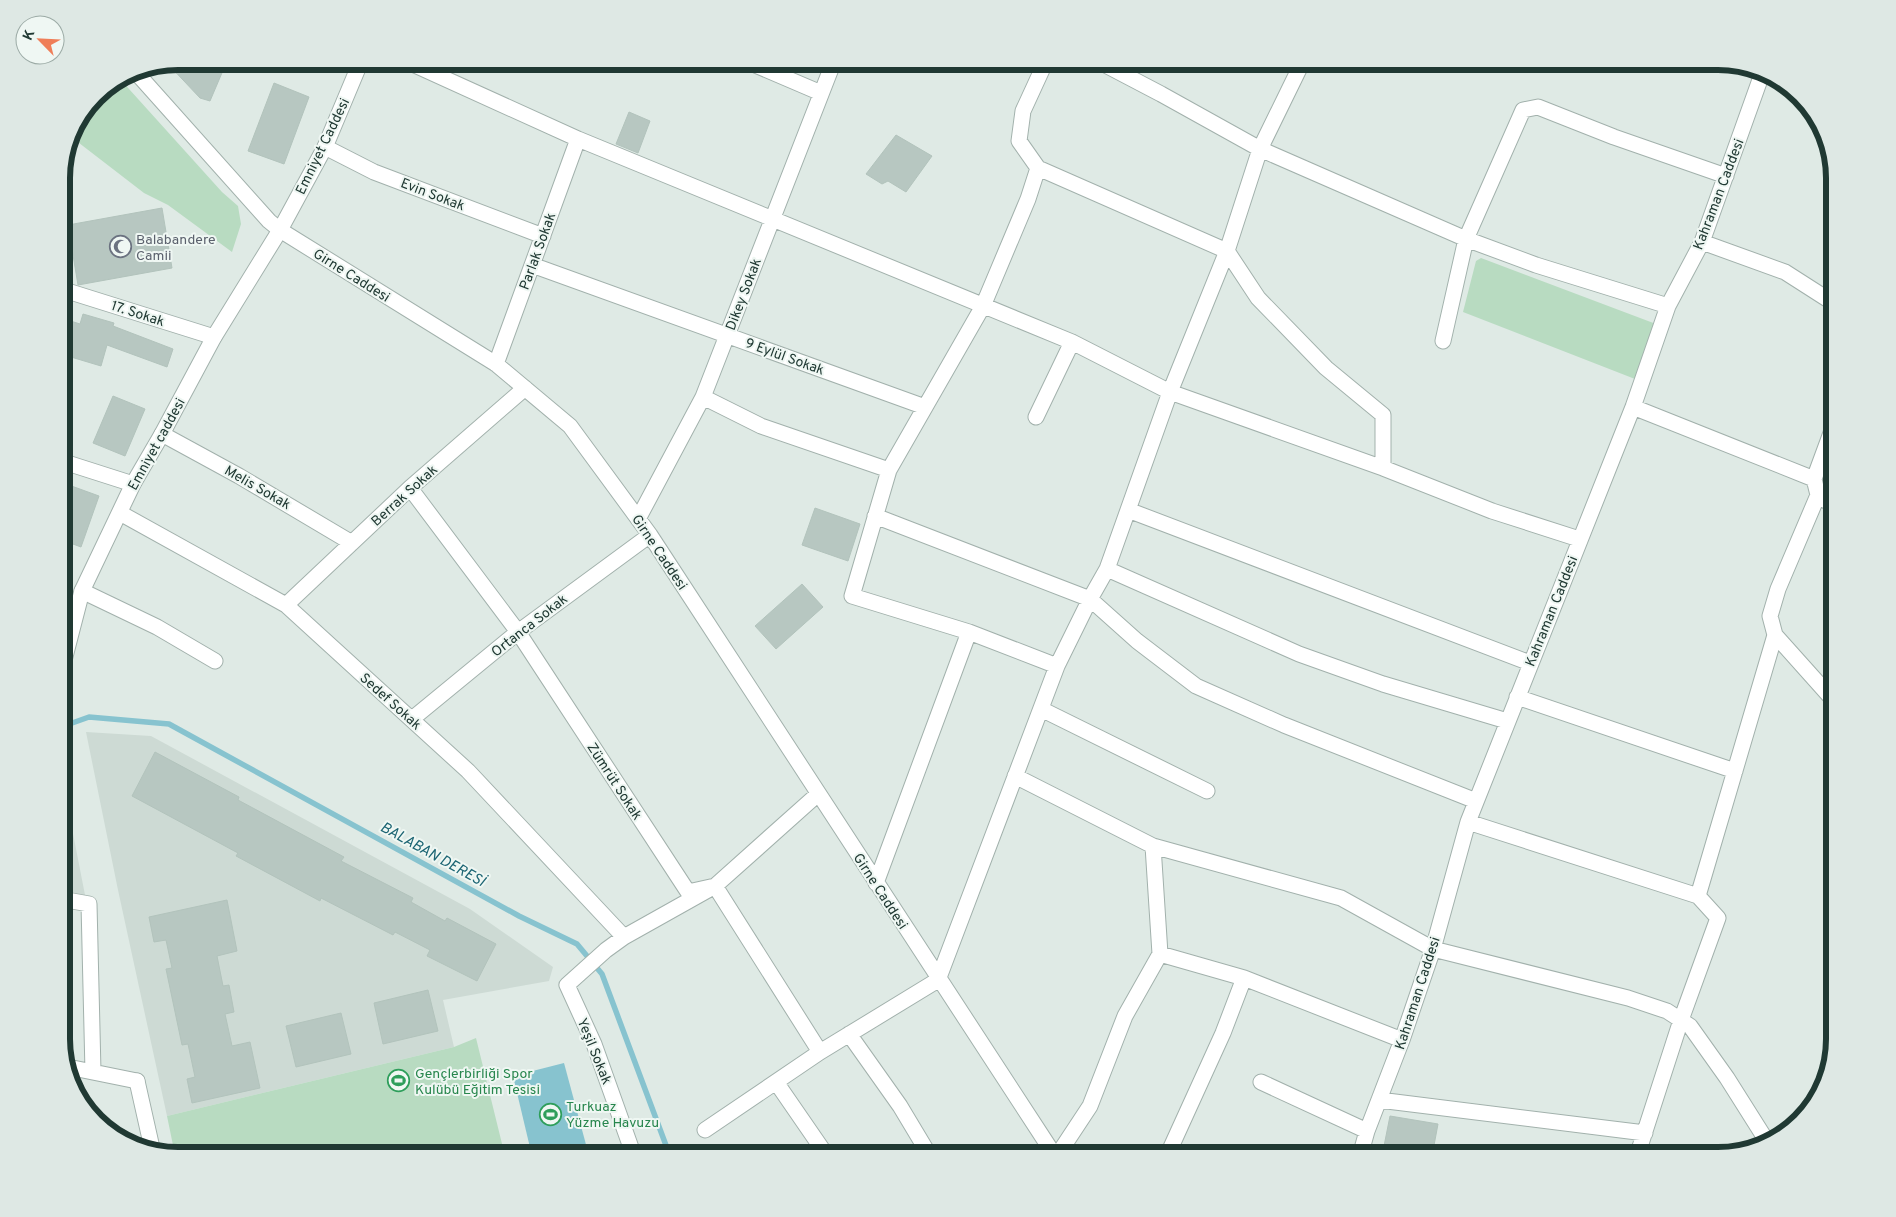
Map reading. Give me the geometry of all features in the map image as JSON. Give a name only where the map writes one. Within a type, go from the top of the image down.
[{"type":"street","name":"Emniyet Caddesi","points":[[280,230],[325,147],[357,70]]},
{"type":"street","points":[[426,70],[578,139],[1072,342],[1170,392],[1383,468],[1492,511],[1579,539]]},
{"type":"street","points":[[767,70],[821,93]]},
{"type":"street","name":"Dikey Sokak","points":[[638,519],[703,397],[830,70]]},
{"type":"street","points":[[1042,70],[1023,112],[1019,141],[1038,168],[1227,251],[1258,298],[1326,368],[1383,415],[1383,468]]},
{"type":"street","points":[[1115,70],[1260,149],[1466,239],[1536,265],[1668,306]]},
{"type":"street","points":[[705,1130],[820,1052],[938,980],[1057,666],[1107,569],[1170,392],[1227,251],[1260,149],[1299,70]]},
{"type":"street","name":"Girne Caddesi","points":[[145,75],[269,221],[280,230],[496,364],[570,426],[650,535],[938,980],[1050,1147]]},
{"type":"street","name":"Kahraman Caddesi","points":[[1363,1147],[1433,949],[1468,822],[1633,407],[1668,306],[1702,242],[1760,78]]},
{"type":"street","points":[[1443,342],[1466,239],[1523,110],[1538,107],[1614,137],[1726,176]]},
{"type":"street","name":"Parlak Sokak","points":[[496,364],[578,139]]},
{"type":"street","name":"Evin Sokak","points":[[325,147],[374,172],[543,236]]},
{"type":"street","points":[[1038,168],[1028,199],[983,306],[889,470],[852,596],[970,632],[1057,666]]},
{"type":"street","name":"Emniyet caddesi","points":[[70,640],[82,591],[133,484],[214,337],[280,230]]},
{"type":"street","points":[[1702,242],[1785,272],[1826,298]]},
{"type":"street","name":"9 Eylül Sokak","points":[[532,265],[925,407]]},
{"type":"street","name":"17. Sokak","points":[[70,291],[214,337]]},
{"type":"street","points":[[1036,417],[1072,342]]},
{"type":"street","name":"Berrak Sokak","points":[[286,605],[410,488],[524,388]]},
{"type":"street","points":[[703,397],[761,426],[889,470]]},
{"type":"street","points":[[1633,407],[1814,478]]},
{"type":"street","name":"Melis Sokak","points":[[162,434],[239,476],[352,543]]},
{"type":"street","points":[[1826,446],[1814,478],[1818,495],[1778,589],[1770,616],[1775,635],[1826,692]]},
{"type":"street","points":[[70,464],[133,484]]},
{"type":"street","name":"Zümrüt Sokak","points":[[410,488],[518,632],[688,892],[715,886]]},
{"type":"street","points":[[1818,495],[1826,501]]},
{"type":"street","points":[[1128,510],[1530,663]]},
{"type":"street","name":"Sedef Sokak","points":[[120,513],[286,605],[468,770],[624,937]]},
{"type":"street","points":[[875,516],[1090,599],[1137,641],[1196,686],[1284,725],[1476,801]]},
{"type":"street","name":"Ortanca Sokak","points":[[412,719],[518,632],[650,535]]},
{"type":"street","points":[[1107,569],[1299,654],[1383,684],[1507,721]]},
{"type":"street","points":[[82,591],[157,626],[215,661]]},
{"type":"street","points":[[876,883],[970,632]]},
{"type":"street","points":[[1698,896],[1775,635]]},
{"type":"street","points":[[1517,697],[1734,771]]},
{"type":"street","points":[[1041,708],[1207,791]]},
{"type":"street","points":[[1015,776],[1153,846],[1341,898],[1433,949],[1628,998],[1667,1011],[1690,1026],[1727,1078],[1765,1137]]},
{"type":"street","points":[[624,937],[715,886],[818,794]]},
{"type":"street","points":[[1468,822],[1698,896],[1718,918],[1681,1020],[1640,1147]]},
{"type":"street","points":[[1062,1147],[1090,1106],[1125,1016],[1160,954],[1153,846]]},
{"type":"street","points":[[715,886],[820,1052]]},
{"type":"street","points":[[70,900],[89,904],[93,1072]]},
{"type":"street","name":"Yeşil Sokak","points":[[624,937],[606,950],[567,985],[594,1044],[631,1147]]},
{"type":"street","points":[[1160,954],[1244,978],[1402,1040]]},
{"type":"street","points":[[1171,1147],[1223,1033],[1244,978]]},
{"type":"street","points":[[849,1034],[900,1106],[925,1147]]},
{"type":"street","points":[[74,1068],[137,1081],[151,1143]]},
{"type":"street","points":[[776,1082],[821,1147]]},
{"type":"street","points":[[1261,1082],[1367,1131]]},
{"type":"street","points":[[1379,1100],[1645,1133]]},
{"type":"shaded area","points":[[86,732],[151,736],[470,909],[553,967],[549,981],[443,1000],[454,1047],[167,1116]]},
{"type":"shaded area","points":[[70,818],[85,895],[70,892]]},
{"type":"green space","points":[[124,84],[222,192],[238,206],[241,224],[232,252],[168,205],[144,193],[77,141],[92,112]]},
{"type":"green space","points":[[1481,258],[1656,324],[1635,379],[1463,312],[1476,261]]},
{"type":"green space","name":"Gençlerbirliği Spor Kulübü Eğitim Tesisi","points":[[476,1038],[503,1147],[173,1147],[167,1116],[454,1047]]},
{"type":"water","name":"Turkuaz Yüzme Havuzu","points":[[564,1063],[587,1147],[530,1147],[513,1076]]},
{"type":"building","points":[[174,70],[223,70],[210,101],[200,98]]},
{"type":"building","points":[[274,83],[309,97],[284,164],[248,151]]},
{"type":"building","points":[[629,112],[650,121],[638,153],[616,144]]},
{"type":"building","points":[[896,135],[932,156],[906,192],[888,181],[882,184],[866,174]]},
{"type":"building","name":"Balabandere Camii","points":[[162,208],[172,268],[78,285],[70,237],[70,225]]},
{"type":"building","points":[[83,314],[114,323],[113,326],[173,349],[167,367],[107,345],[101,366],[70,357],[70,321],[80,324]]},
{"type":"building","points":[[113,396],[145,409],[125,456],[93,443]]},
{"type":"building","points":[[70,485],[99,496],[81,547],[73,544],[70,553]]},
{"type":"building","points":[[815,508],[860,524],[848,561],[802,545]]},
{"type":"building","points":[[802,584],[823,607],[776,649],[755,626]]},
{"type":"building","points":[[155,752],[239,797],[238,800],[344,857],[341,861],[413,898],[411,902],[445,921],[447,918],[496,944],[477,981],[427,956],[430,950],[395,932],[393,935],[321,898],[320,901],[236,856],[238,853],[132,796]]},
{"type":"building","points":[[227,900],[237,951],[217,956],[223,986],[229,985],[234,1012],[225,1014],[232,1046],[250,1042],[260,1088],[192,1103],[187,1079],[195,1077],[188,1044],[182,1045],[166,969],[172,968],[166,940],[154,942],[149,917]]},
{"type":"building","points":[[428,990],[438,1031],[383,1044],[374,1003]]},
{"type":"building","points":[[341,1013],[351,1054],[296,1067],[286,1026]]},
{"type":"building","points":[[1390,1116],[1438,1124],[1434,1147],[1384,1147]]},
{"type":"waterway","name":"BALABAN DERESİ","points":[[70,724],[89,717],[169,724],[519,916],[577,944],[602,974],[667,1147]]},
{"type":"place","name":"Balabandere Camii","points":[[120,247]]},
{"type":"place","name":"Gençlerbirliği Spor Kulübü Eğitim Tesisi","points":[[399,1081]]},
{"type":"place","name":"Turkuaz Yüzme Havuzu","points":[[550,1114]]}]
